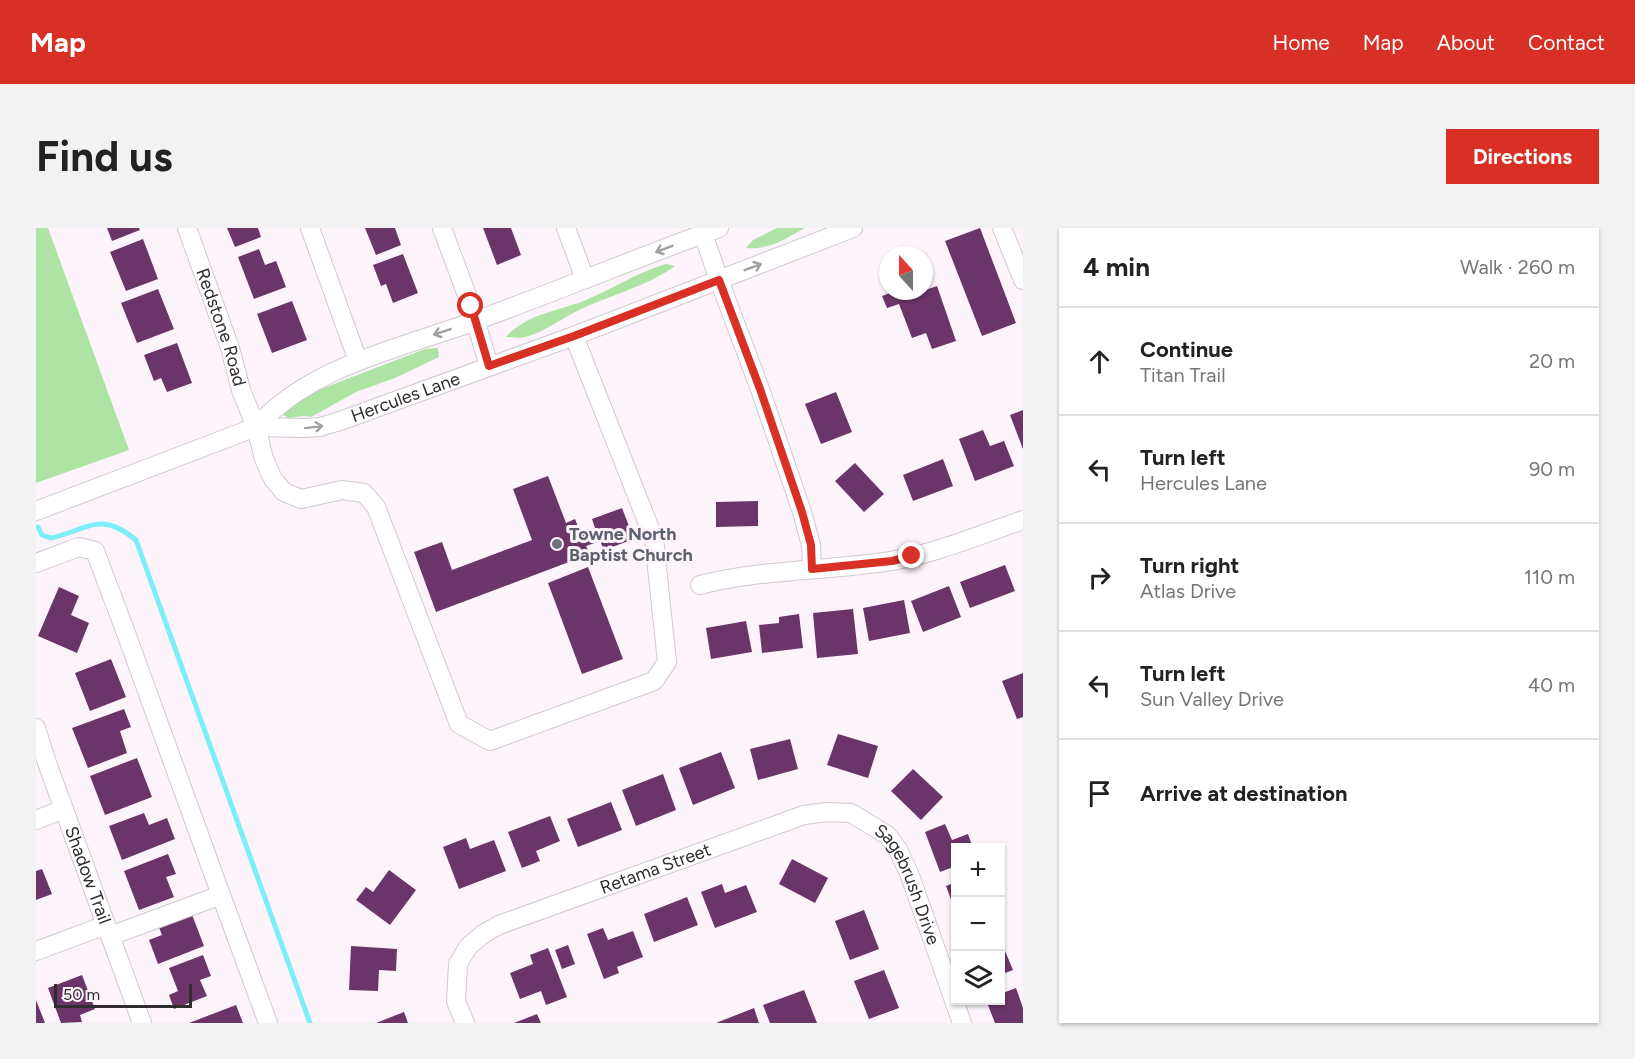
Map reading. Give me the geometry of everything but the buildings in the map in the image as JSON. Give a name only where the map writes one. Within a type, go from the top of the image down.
[{"type":"street","name":"Redstone Road","points":[[187,228],[273,479],[284,492],[301,499],[342,490],[364,493],[376,507],[459,724],[490,741],[654,681],[666,662],[654,539],[574,336]]},
{"type":"street","points":[[310,228],[358,362]]},
{"type":"street","points":[[442,228],[471,306],[489,366]]},
{"type":"street","points":[[566,228],[585,279]]},
{"type":"street","name":"Hercules Lane","points":[[36,511],[256,427],[304,428],[327,425],[574,336],[853,228]]},
{"type":"street","points":[[1002,228],[1023,280]]},
{"type":"street","name":"Hercules Lane","points":[[256,427],[264,417],[310,384],[344,366],[474,321],[708,230]]},
{"type":"street","points":[[708,230],[719,280],[760,389],[802,512],[811,545],[812,569]]},
{"type":"street","points":[[700,585],[727,578],[892,561],[1023,520]]},
{"type":"street","points":[[36,563],[79,547],[95,551],[268,1023]]},
{"type":"street","name":"Shadow Trail","points":[[36,728],[142,1023]]},
{"type":"street","points":[[36,820],[64,809]]},
{"type":"street","name":"Retama Street","points":[[465,1023],[456,1001],[458,964],[468,947],[483,934],[499,925],[804,815],[828,812],[851,813],[868,823]]},
{"type":"street","name":"Sagebrush Drive","points":[[868,823],[887,835],[897,848],[909,873],[962,1023]]},
{"type":"street","points":[[36,951],[221,895]]},
{"type":"green space","points":[[36,228],[48,228],[129,450],[36,483]]},
{"type":"green space","points":[[777,228],[805,228],[770,245],[746,248],[753,240]]},
{"type":"green space","points":[[666,264],[675,266],[652,280],[579,310],[535,334],[520,338],[506,337],[514,329],[533,318],[586,300],[645,271]]},
{"type":"green space","points":[[438,348],[439,357],[395,378],[356,392],[311,417],[288,418],[283,415],[287,409],[308,394],[425,349]]},
{"type":"waterway","points":[[38,527],[42,535],[51,538],[84,527],[103,524],[123,531],[136,540],[310,1023]]},
{"type":"place","name":"Towne North Baptist Church","points":[[557,544]]},
{"type":"route","points":[[471,306],[489,366],[719,280],[760,389],[802,512],[811,545],[812,569],[892,561],[912,556]]}]
